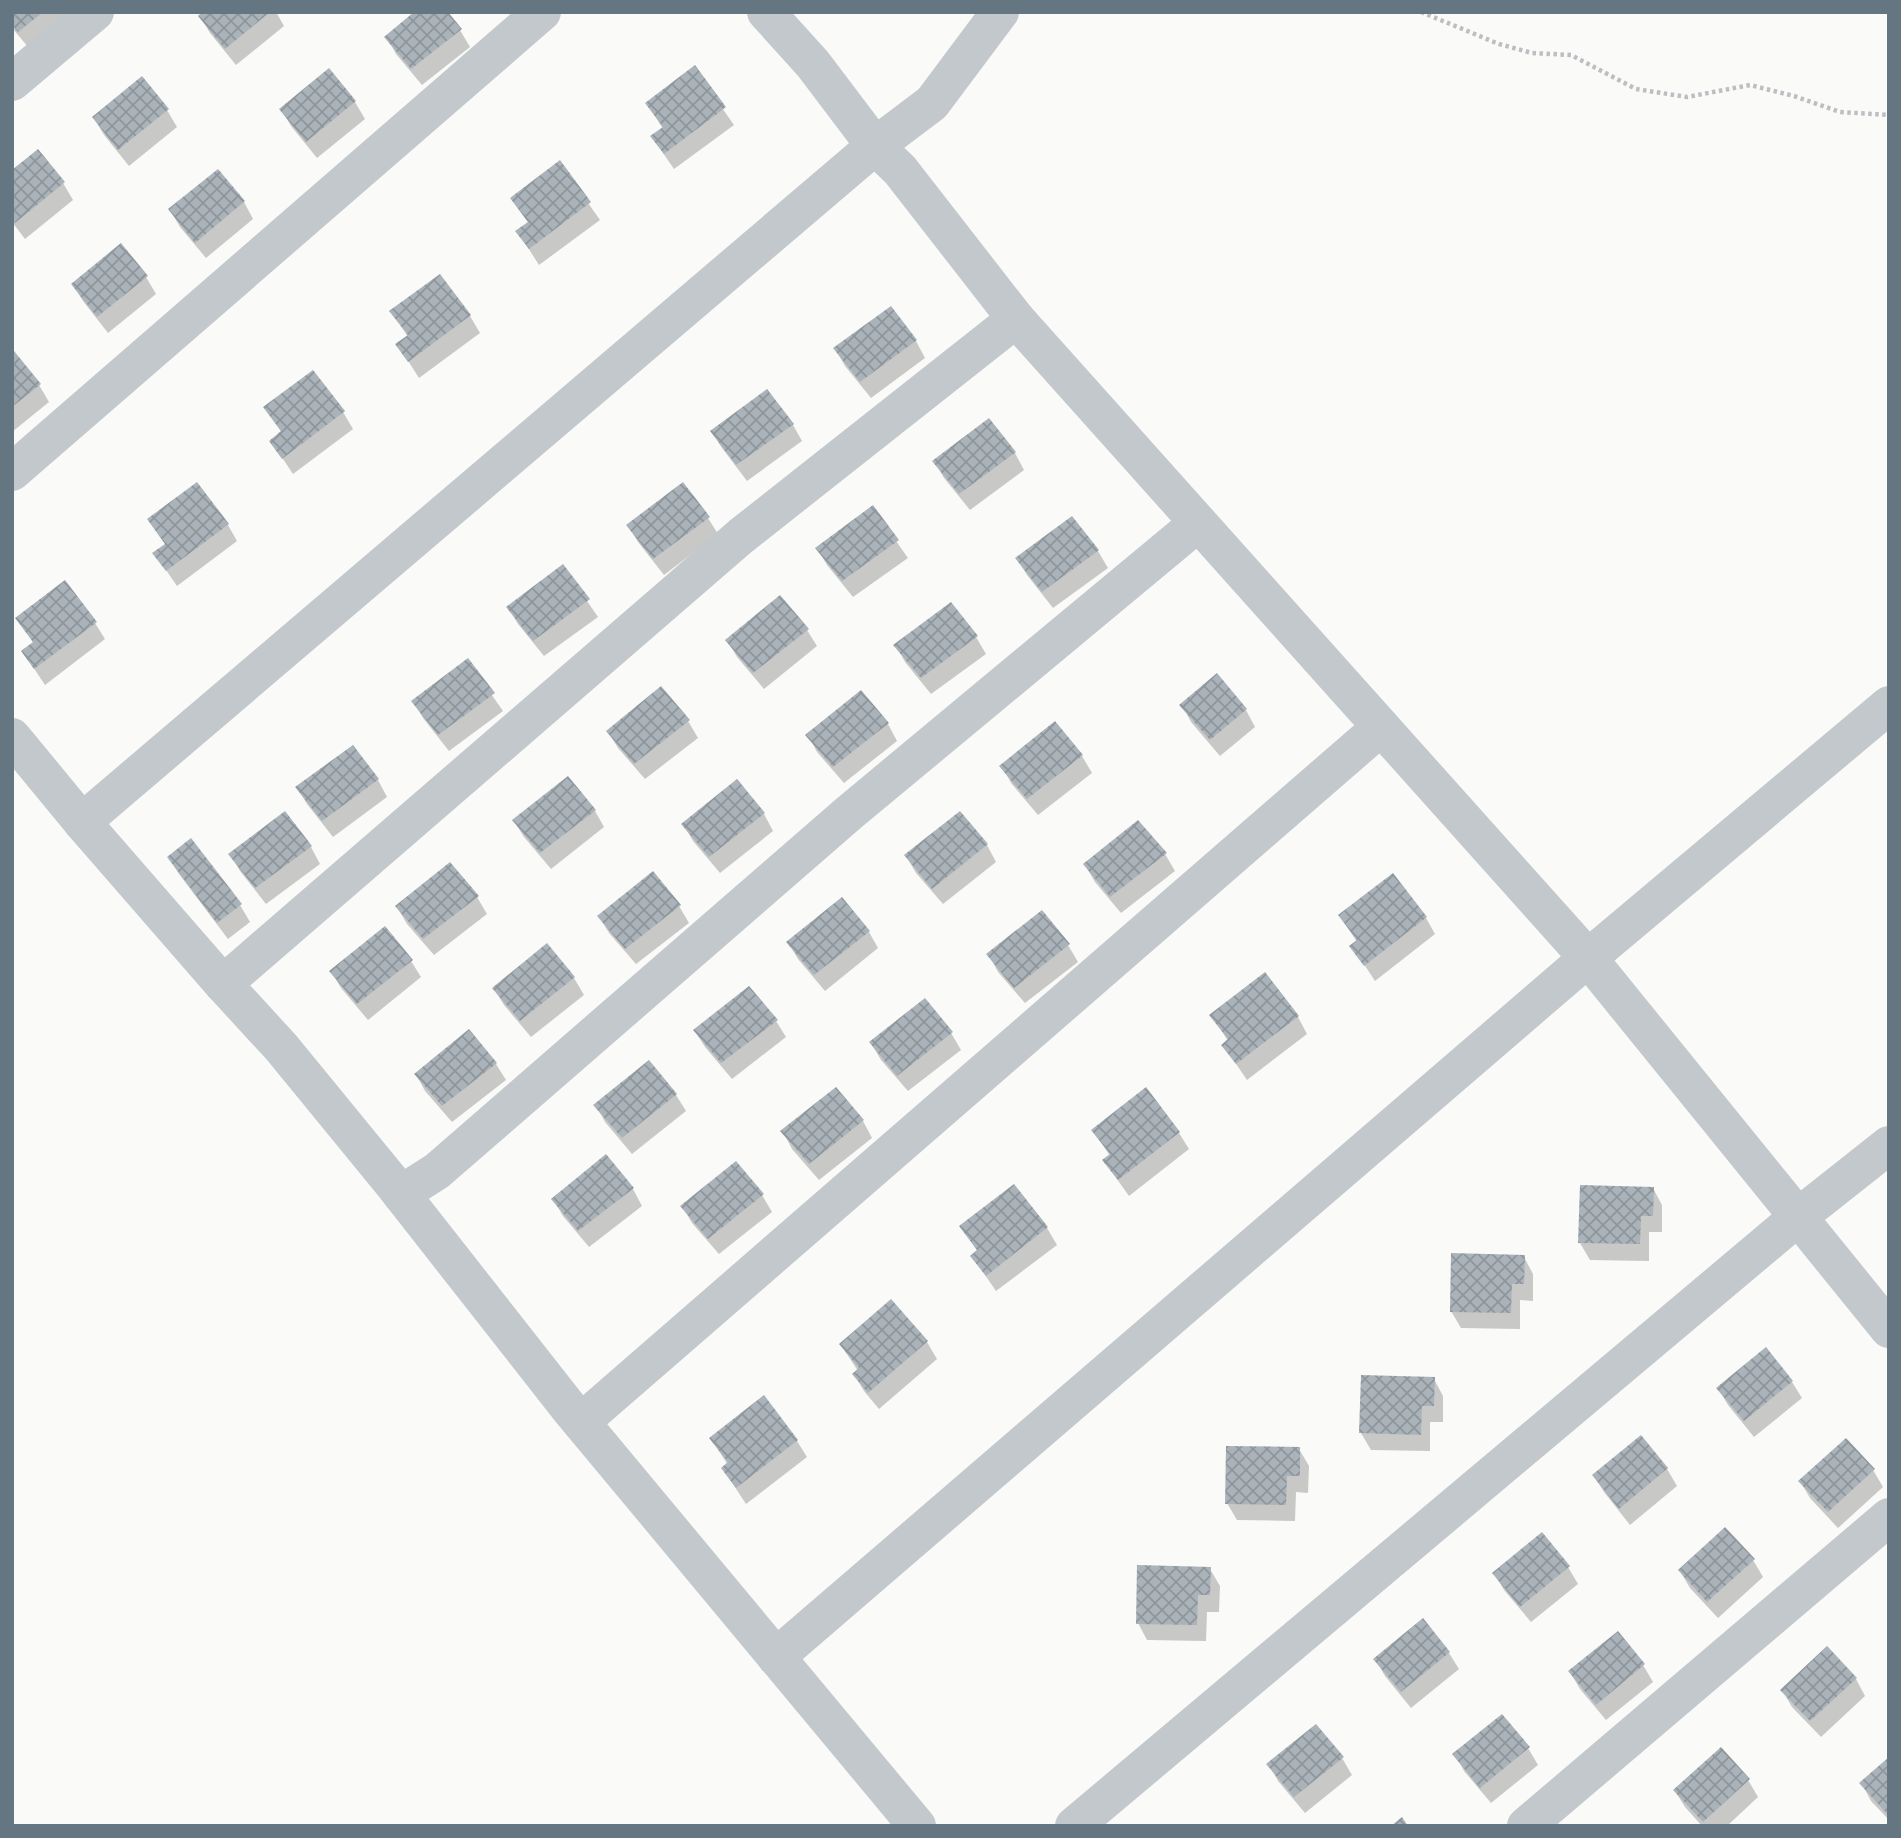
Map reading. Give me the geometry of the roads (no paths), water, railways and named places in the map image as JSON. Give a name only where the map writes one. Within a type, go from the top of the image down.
[{"type":"street","points":[[12,82],[95,12]]},
{"type":"street","points":[[12,472],[542,12]]},
{"type":"street","points":[[766,12],[813,64],[875,146],[900,170],[1016,319],[1588,958],[1889,1329]]},
{"type":"street","points":[[962,12],[967,56]]},
{"type":"street","points":[[82,822],[875,146],[932,103],[1000,12]]},
{"type":"street","points":[[223,984],[741,536],[1016,319]]},
{"type":"street","points":[[401,1195],[437,1171],[849,813],[1198,523]]},
{"type":"street","points":[[776,1657],[1588,958],[1889,705]]},
{"type":"street","points":[[581,1422],[1381,727]]},
{"type":"street","points":[[12,737],[82,822],[281,1047],[581,1422],[917,1826]]},
{"type":"street","points":[[1074,1826],[1798,1217],[1889,1145]]},
{"type":"street","points":[[1525,1826],[1889,1517]]}]
